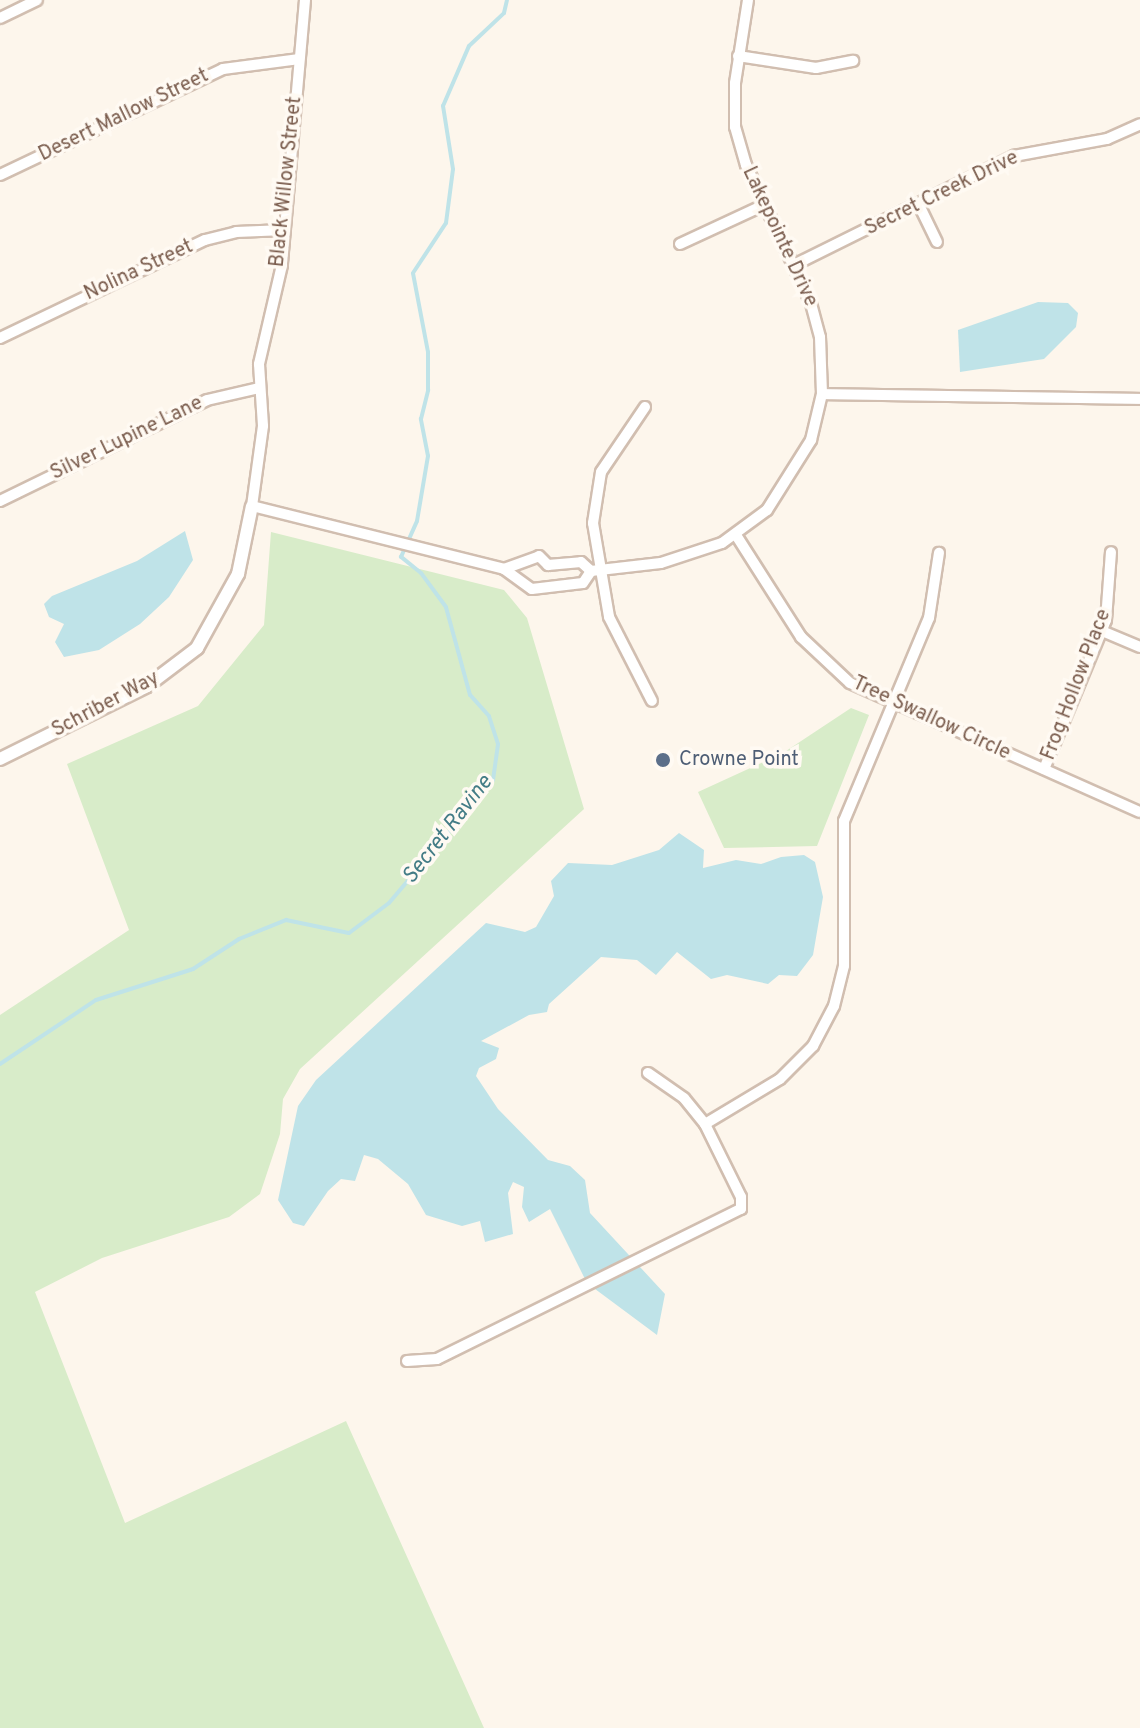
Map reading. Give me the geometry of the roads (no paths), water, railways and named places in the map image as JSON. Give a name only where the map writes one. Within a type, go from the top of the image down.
[{"type":"street","points":[[0,18],[37,0]]},
{"type":"street","name":"Black Willow Street","points":[[252,506],[263,426],[259,388],[285,230],[305,0]]},
{"type":"street","name":"Lakepointe Drive","points":[[252,506],[504,569],[532,589],[583,583],[595,571],[682,559],[736,535],[767,510],[799,465],[822,394],[820,337],[794,265],[764,205],[735,127],[738,56],[748,0]]},
{"type":"street","points":[[738,56],[816,68],[853,61]]},
{"type":"street","name":"Desert Mallow Street","points":[[0,175],[223,69],[299,59]]},
{"type":"street","name":"Secret Creek Drive","points":[[794,265],[1014,156],[1107,139],[1140,124]]},
{"type":"street","points":[[680,244],[764,205]]},
{"type":"street","points":[[919,205],[937,242]]},
{"type":"street","name":"Nolina Street","points":[[0,338],[205,240],[236,232],[285,230]]},
{"type":"street","name":"Silver Lupine Lane","points":[[0,501],[207,400],[259,388]]},
{"type":"street","points":[[822,394],[1140,399]]},
{"type":"street","points":[[645,407],[608,458],[597,486],[593,523],[595,571],[609,617],[652,701]]},
{"type":"street","name":"Schriber Way","points":[[0,759],[147,686],[197,648],[238,574],[252,506]]},
{"type":"street","name":"Tree Swallow Circle","points":[[736,535],[815,654],[850,683],[893,706],[1140,812]]},
{"type":"street","name":"Frog Hollow Place","points":[[1044,769],[1102,631],[1109,606],[1111,552]]},
{"type":"street","points":[[705,1124],[780,1079],[813,1046],[834,1006],[844,966],[844,821],[933,606],[939,553]]},
{"type":"street","name":"Lakepointe Drive","points":[[504,569],[539,556],[548,565],[581,562],[595,571]]},
{"type":"street","points":[[545,587],[548,565]]},
{"type":"street","points":[[1102,631],[1140,647]]},
{"type":"street","points":[[407,1361],[437,1359],[741,1209],[741,1197],[705,1124],[684,1098],[648,1073]]},
{"type":"water","points":[[1038,302],[1068,303],[1078,313],[1076,327],[1044,359],[960,372],[958,330]]},
{"type":"water","points":[[185,531],[193,560],[169,597],[140,624],[99,650],[64,657],[55,642],[64,624],[49,617],[44,604],[52,596],[137,561]]},
{"type":"water","points":[[679,833],[704,850],[703,868],[736,860],[761,864],[781,857],[804,855],[815,862],[823,897],[813,955],[797,976],[779,975],[768,984],[727,975],[711,979],[677,952],[656,975],[637,960],[601,957],[549,1004],[547,1012],[529,1015],[481,1041],[499,1048],[496,1059],[479,1068],[476,1076],[498,1109],[548,1160],[570,1166],[585,1180],[590,1213],[665,1294],[657,1335],[587,1283],[550,1209],[529,1222],[522,1207],[524,1187],[513,1182],[508,1193],[513,1234],[485,1242],[480,1221],[462,1226],[426,1215],[408,1184],[378,1159],[364,1155],[355,1181],[341,1179],[328,1191],[304,1226],[293,1223],[278,1200],[298,1106],[316,1080],[486,923],[525,932],[536,927],[554,896],[551,881],[568,863],[612,865],[659,850]]},
{"type":"waterway","name":"Secret Ravine","points":[[0,1064],[96,1000],[193,969],[239,939],[286,920],[349,933],[389,903],[493,780],[498,744],[489,716],[470,695],[446,607],[421,573],[401,557],[417,521],[428,456],[421,419],[428,390],[428,352],[413,273],[446,223],[453,169],[443,106],[469,46],[504,13],[507,0]]},
{"type":"place","name":"Crowne Point","points":[[663,760]]}]
